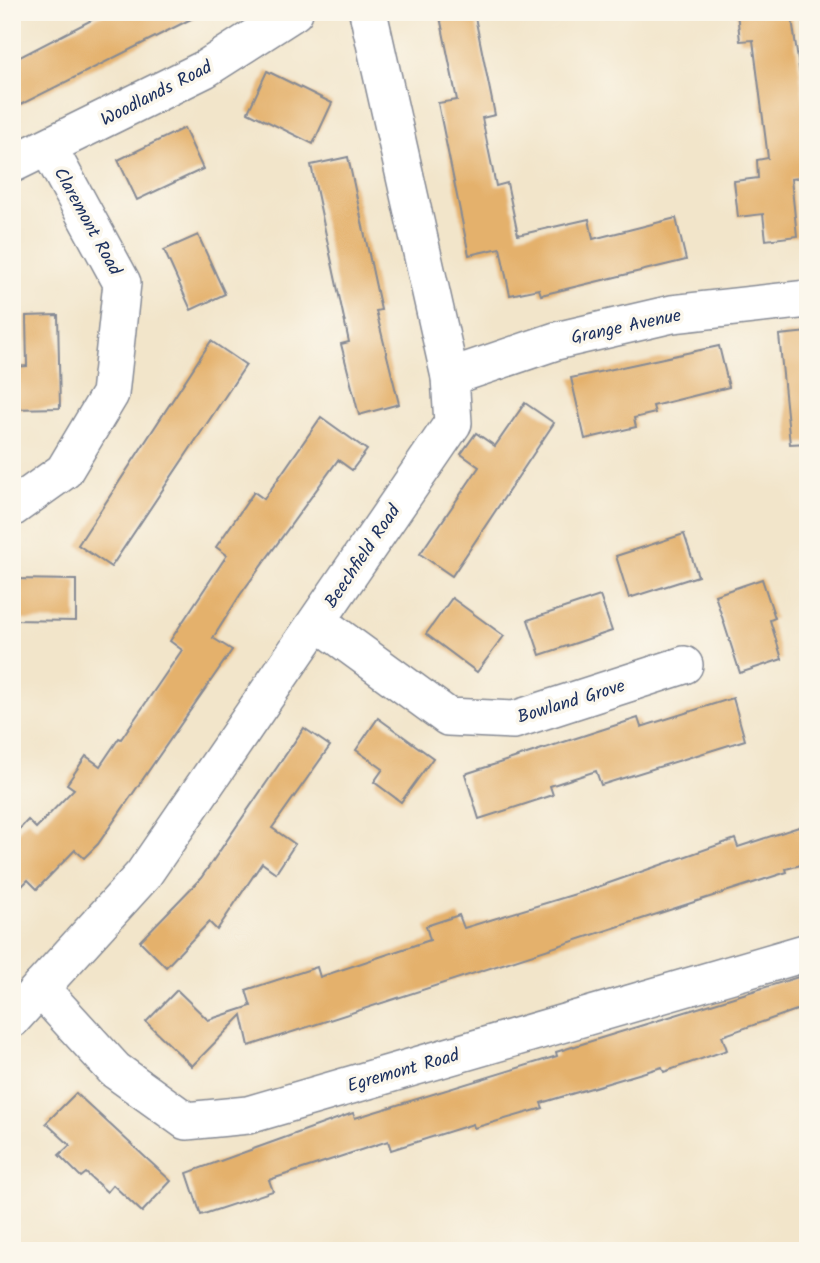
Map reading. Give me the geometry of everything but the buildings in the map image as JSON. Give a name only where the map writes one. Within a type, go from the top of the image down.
[{"type":"street","name":"Woodlands Road","points":[[12,164],[205,69],[294,12]]},
{"type":"street","name":"Beechfield Road","points":[[12,1019],[144,874],[453,424],[450,377],[368,12]]},
{"type":"street","name":"Claremont Road","points":[[12,508],[64,471],[110,394],[122,283],[48,147]]},
{"type":"street","name":"Grange Avenue","points":[[450,377],[556,341],[672,314],[808,299]]},
{"type":"street","name":"Bowland Grove","points":[[318,622],[448,717],[514,720],[684,665]]},
{"type":"street","name":"Egremont Road","points":[[40,988],[115,1070],[186,1121],[248,1115],[808,953]]}]
